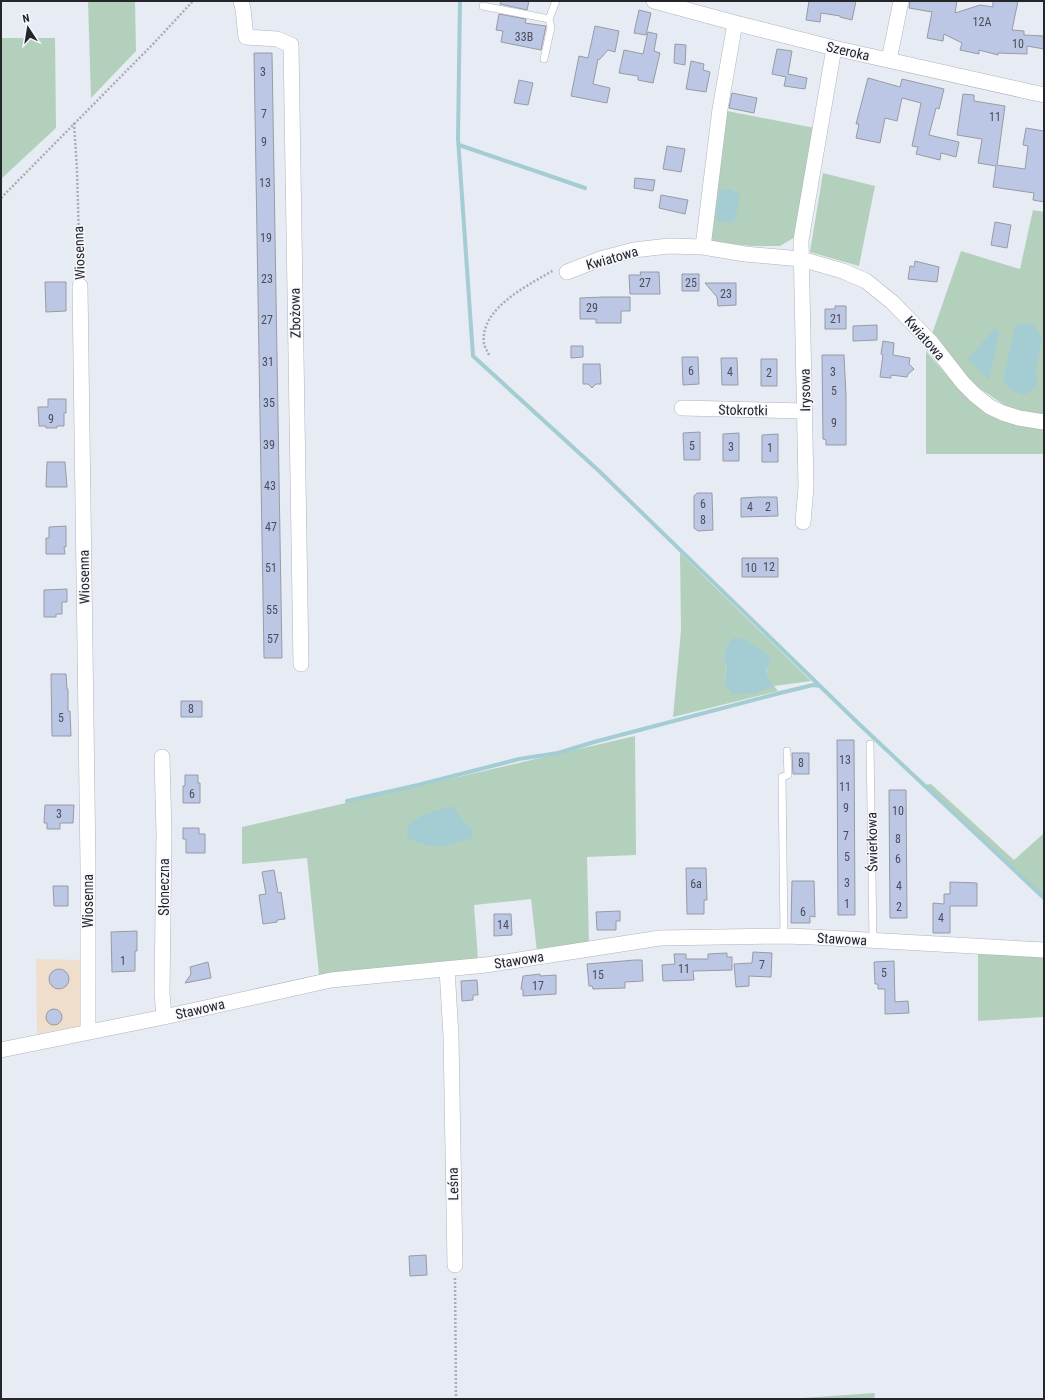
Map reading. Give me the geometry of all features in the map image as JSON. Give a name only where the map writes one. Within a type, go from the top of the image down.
[{"type":"street","name":"Zbożowa","points":[[241,1],[244,9],[246,37],[277,39],[291,46],[301,664]]},
{"type":"street","name":"Szeroka","points":[[654,1],[735,24],[834,48],[1044,95]]},
{"type":"street","points":[[889,60],[900,1]]},
{"type":"street","points":[[703,247],[720,109],[735,24]]},
{"type":"street","points":[[801,258],[801,240],[834,48]]},
{"type":"street","name":"Kwiatowa","points":[[567,272],[600,259],[634,250],[669,246],[703,247],[745,254],[801,258],[843,271],[866,281],[892,302],[931,342],[954,372],[975,395],[990,407],[1019,418],[1044,422]]},
{"type":"street","name":"Irysowa","points":[[801,258],[806,487],[803,522]]},
{"type":"street","name":"Wiosenna","points":[[80,286],[88,866],[88,1032]]},
{"type":"street","name":"Stokrotki","points":[[682,408],[805,411]]},
{"type":"street","name":"Słoneczna","points":[[162,757],[164,834],[162,993],[164,1017]]},
{"type":"street","name":"Stawowa","points":[[1,1050],[164,1017],[331,980],[486,965],[660,938],[784,936],[1044,950]]},
{"type":"street","name":"Leśna","points":[[447,969],[451,1036],[455,1265]]},
{"type":"lane","points":[[544,59],[551,27],[549,20],[556,1]]},
{"type":"lane","points":[[482,6],[549,20]]},
{"type":"lane","name":"Świerkowa","points":[[870,744],[873,940]]},
{"type":"lane","points":[[784,936],[782,777],[788,775],[787,751]]},
{"type":"path","points":[[1,198],[138,60],[193,1]]},
{"type":"path","name":"Wiosenna","points":[[74,123],[77,170],[80,286]]},
{"type":"path","points":[[489,355],[484,345],[484,334],[490,320],[499,306],[512,295],[555,269],[567,272]]},
{"type":"path","points":[[455,1265],[456,1399]]},
{"type":"shaded area","points":[[36,959],[83,960],[84,1025],[37,1034]]},
{"type":"green space","points":[[88,1],[135,1],[136,51],[91,98]]},
{"type":"green space","points":[[1,38],[55,38],[56,128],[1,179]]},
{"type":"green space","points":[[727,111],[815,128],[795,237],[780,246],[753,246],[709,242]]},
{"type":"green space","points":[[823,173],[875,186],[859,266],[810,252]]},
{"type":"green space","points":[[1033,210],[1044,212],[1044,415],[1012,410],[964,378],[932,334],[961,251],[1020,269]]},
{"type":"green space","points":[[926,351],[955,385],[1044,426],[1044,454],[926,454]]},
{"type":"green space","points":[[680,553],[811,681],[774,686],[778,691],[673,717],[681,630]],"holes":[[[732,639],[767,668],[766,675],[724,682],[727,668],[723,659],[726,647]]]},
{"type":"green space","points":[[635,736],[636,855],[587,857],[589,943],[537,952],[531,899],[474,905],[478,959],[319,975],[307,858],[242,864],[242,827]]},
{"type":"green space","points":[[931,784],[1014,860],[1044,833],[1044,896],[924,785]]},
{"type":"green space","points":[[978,954],[1044,957],[1044,1017],[978,1021]]},
{"type":"green space","points":[[875,1393],[874,1399],[788,1399]]},
{"type":"water","points":[[730,189],[740,194],[736,218],[730,223],[717,221],[717,207],[720,190]]},
{"type":"water","points":[[1020,323],[1034,325],[1042,338],[1036,370],[1037,385],[1030,392],[1023,395],[1013,391],[1003,381],[1015,326]]},
{"type":"water","points":[[994,329],[999,333],[989,380],[968,359]]},
{"type":"water","points":[[732,638],[745,639],[771,657],[766,672],[768,678],[774,686],[755,693],[732,694],[724,682],[727,668],[723,659],[726,647]]},
{"type":"water","points":[[453,806],[466,824],[472,829],[473,838],[446,846],[434,846],[415,841],[407,837],[408,825],[421,816]]},
{"type":"building","points":[[501,1],[529,1],[527,10],[500,4]]},
{"type":"building","points":[[809,1],[856,1],[852,20],[840,16],[821,13],[820,22],[806,20]]},
{"type":"building","points":[[910,1],[957,1],[955,13],[980,5],[993,7],[993,1],[1018,1],[1012,30],[1024,31],[1024,35],[1044,36],[1044,49],[1027,46],[1027,54],[998,53],[998,55],[979,50],[979,54],[960,50],[962,43],[944,34],[943,41],[927,38],[932,12],[909,8]]},
{"type":"building","points":[[639,10],[651,13],[646,35],[634,33]]},
{"type":"building","points":[[499,14],[526,19],[525,23],[546,26],[541,50],[501,42],[503,31],[496,30]]},
{"type":"building","points":[[595,26],[619,31],[615,52],[608,50],[599,60],[598,59],[593,84],[610,88],[607,103],[571,96],[579,56],[588,58]]},
{"type":"building","points":[[648,32],[657,34],[654,51],[660,53],[653,83],[638,80],[638,76],[619,73],[624,50],[643,54]]},
{"type":"building","points":[[675,44],[686,45],[685,65],[674,63]]},
{"type":"building","points":[[777,49],[792,51],[788,74],[807,78],[805,89],[784,86],[786,77],[772,74]]},
{"type":"building","points":[[254,53],[272,53],[282,658],[264,658]]},
{"type":"building","points":[[691,61],[704,64],[703,70],[710,72],[706,92],[686,89]]},
{"type":"building","points":[[868,78],[900,87],[902,79],[944,89],[939,109],[936,108],[929,135],[959,142],[956,157],[941,153],[940,160],[916,154],[918,147],[912,146],[921,103],[902,98],[897,121],[885,118],[880,143],[856,138],[859,124],[856,124]]},
{"type":"building","points":[[519,80],[533,83],[528,105],[514,103]]},
{"type":"building","points":[[732,93],[757,98],[754,113],[729,108]]},
{"type":"building","points":[[963,94],[974,95],[974,101],[1005,106],[997,165],[1025,169],[1028,146],[1023,145],[1026,128],[1044,131],[1044,202],[1033,200],[1034,193],[993,187],[996,166],[978,163],[982,139],[957,135]]},
{"type":"building","points":[[667,146],[685,149],[681,172],[663,169]]},
{"type":"building","points":[[635,178],[655,180],[653,191],[634,188]]},
{"type":"building","points":[[661,195],[688,200],[685,214],[659,208]]},
{"type":"building","points":[[995,222],[1011,225],[1007,248],[991,245]]},
{"type":"building","points":[[915,261],[939,267],[937,282],[908,279],[910,266],[914,267]]},
{"type":"building","points":[[640,272],[659,272],[660,294],[630,294],[629,275],[641,275]]},
{"type":"building","points":[[682,274],[699,274],[699,291],[682,291]]},
{"type":"building","points":[[45,282],[66,282],[66,311],[46,312]]},
{"type":"building","points":[[705,283],[736,283],[736,305],[718,306],[717,297]]},
{"type":"building","points":[[630,297],[630,311],[621,311],[621,323],[596,323],[596,319],[580,319],[580,298]]},
{"type":"building","points":[[835,306],[846,306],[846,329],[825,329],[825,309],[835,309]]},
{"type":"building","points":[[877,325],[877,340],[853,341],[853,326]]},
{"type":"building","points":[[883,341],[894,343],[893,355],[910,358],[909,364],[914,369],[908,374],[907,377],[891,375],[891,378],[880,377]]},
{"type":"building","points":[[571,346],[583,346],[583,357],[571,358]]},
{"type":"building","points":[[822,355],[844,355],[846,445],[826,445],[826,440],[823,439]]},
{"type":"building","points":[[682,357],[698,357],[699,384],[683,385]]},
{"type":"building","points":[[721,358],[737,358],[738,385],[722,385]]},
{"type":"building","points":[[761,359],[777,359],[777,386],[761,386]]},
{"type":"building","points":[[583,364],[600,364],[601,384],[596,384],[592,388],[588,384],[583,384]]},
{"type":"building","points":[[48,399],[66,399],[64,426],[57,426],[57,428],[46,428],[46,426],[39,426],[38,407],[48,407]]},
{"type":"building","points":[[700,432],[700,460],[684,460],[683,433]]},
{"type":"building","points":[[739,433],[739,461],[723,461],[723,434]]},
{"type":"building","points":[[778,434],[778,462],[762,462],[762,435]]},
{"type":"building","points":[[47,462],[65,462],[67,487],[46,487]]},
{"type":"building","points":[[697,493],[712,493],[713,530],[698,531],[694,528],[694,496]]},
{"type":"building","points":[[777,497],[778,516],[741,517],[741,498]]},
{"type":"building","points":[[66,526],[66,547],[64,547],[65,554],[46,554],[46,538],[49,538],[49,527]]},
{"type":"building","points":[[742,558],[778,558],[778,577],[742,577]]},
{"type":"building","points":[[67,589],[67,602],[62,602],[62,614],[56,614],[56,617],[44,617],[44,590]]},
{"type":"building","points":[[51,674],[66,674],[71,736],[52,736]]},
{"type":"building","points":[[181,701],[202,701],[202,717],[181,717]]},
{"type":"building","points":[[837,740],[854,740],[855,915],[838,915]]},
{"type":"building","points":[[792,753],[809,753],[809,774],[793,774]]},
{"type":"building","points":[[185,775],[198,775],[198,783],[200,783],[200,803],[183,803],[183,786],[185,786]]},
{"type":"building","points":[[889,790],[906,790],[907,918],[890,918]]},
{"type":"building","points":[[45,805],[74,805],[73,823],[60,823],[60,829],[47,829],[47,823],[44,823]]},
{"type":"building","points":[[183,828],[199,828],[199,834],[205,834],[205,853],[186,853],[186,839],[183,839]]},
{"type":"building","points":[[686,868],[706,868],[707,900],[704,900],[704,914],[687,914]]},
{"type":"building","points":[[274,870],[278,893],[281,892],[285,919],[263,924],[259,895],[266,894],[262,872]]},
{"type":"building","points":[[792,881],[814,881],[815,917],[810,916],[810,923],[791,923]]},
{"type":"building","points":[[950,882],[977,883],[977,906],[950,906],[950,933],[933,933],[933,903],[944,904],[944,894],[950,894]]},
{"type":"building","points":[[53,886],[68,886],[68,906],[54,906]]},
{"type":"building","points":[[620,911],[620,921],[616,921],[616,930],[597,930],[596,912]]},
{"type":"building","points":[[494,914],[511,914],[512,935],[494,936]]},
{"type":"building","points":[[137,931],[135,971],[112,972],[111,932]]},
{"type":"building","points":[[753,952],[772,953],[771,977],[749,976],[749,986],[736,987],[734,964],[752,963]]},
{"type":"building","points":[[727,953],[727,957],[732,957],[732,970],[693,971],[694,980],[663,981],[662,965],[675,964],[674,954],[686,954],[686,959],[708,959],[708,954]]},
{"type":"building","points":[[642,960],[643,981],[625,982],[625,988],[593,989],[592,986],[589,986],[587,964]]},
{"type":"building","points":[[894,961],[895,1002],[908,1001],[909,1013],[885,1014],[885,989],[878,989],[878,984],[875,984],[874,962]]},
{"type":"building","points":[[208,962],[211,978],[185,983],[191,974],[190,967]]},
{"type":"building","points":[[59,969],[66,972],[69,979],[66,986],[59,989],[52,986],[49,979],[52,972]]},
{"type":"building","points":[[540,974],[540,976],[556,975],[556,994],[523,996],[523,990],[521,989],[523,976]]},
{"type":"building","points":[[477,980],[478,995],[473,995],[473,1000],[462,1001],[461,981]]},
{"type":"building","points":[[54,1009],[60,1011],[62,1017],[60,1023],[54,1025],[48,1023],[46,1017],[48,1011]]},
{"type":"building","points":[[426,1255],[427,1275],[410,1276],[409,1256]]},
{"type":"waterway","points":[[460,1],[458,138],[473,356],[599,471],[858,723],[1044,898]]},
{"type":"waterway","points":[[459,145],[585,188]]},
{"type":"waterway","points":[[347,801],[418,785],[519,759],[558,753],[594,742],[780,693],[813,685],[820,686]]}]
